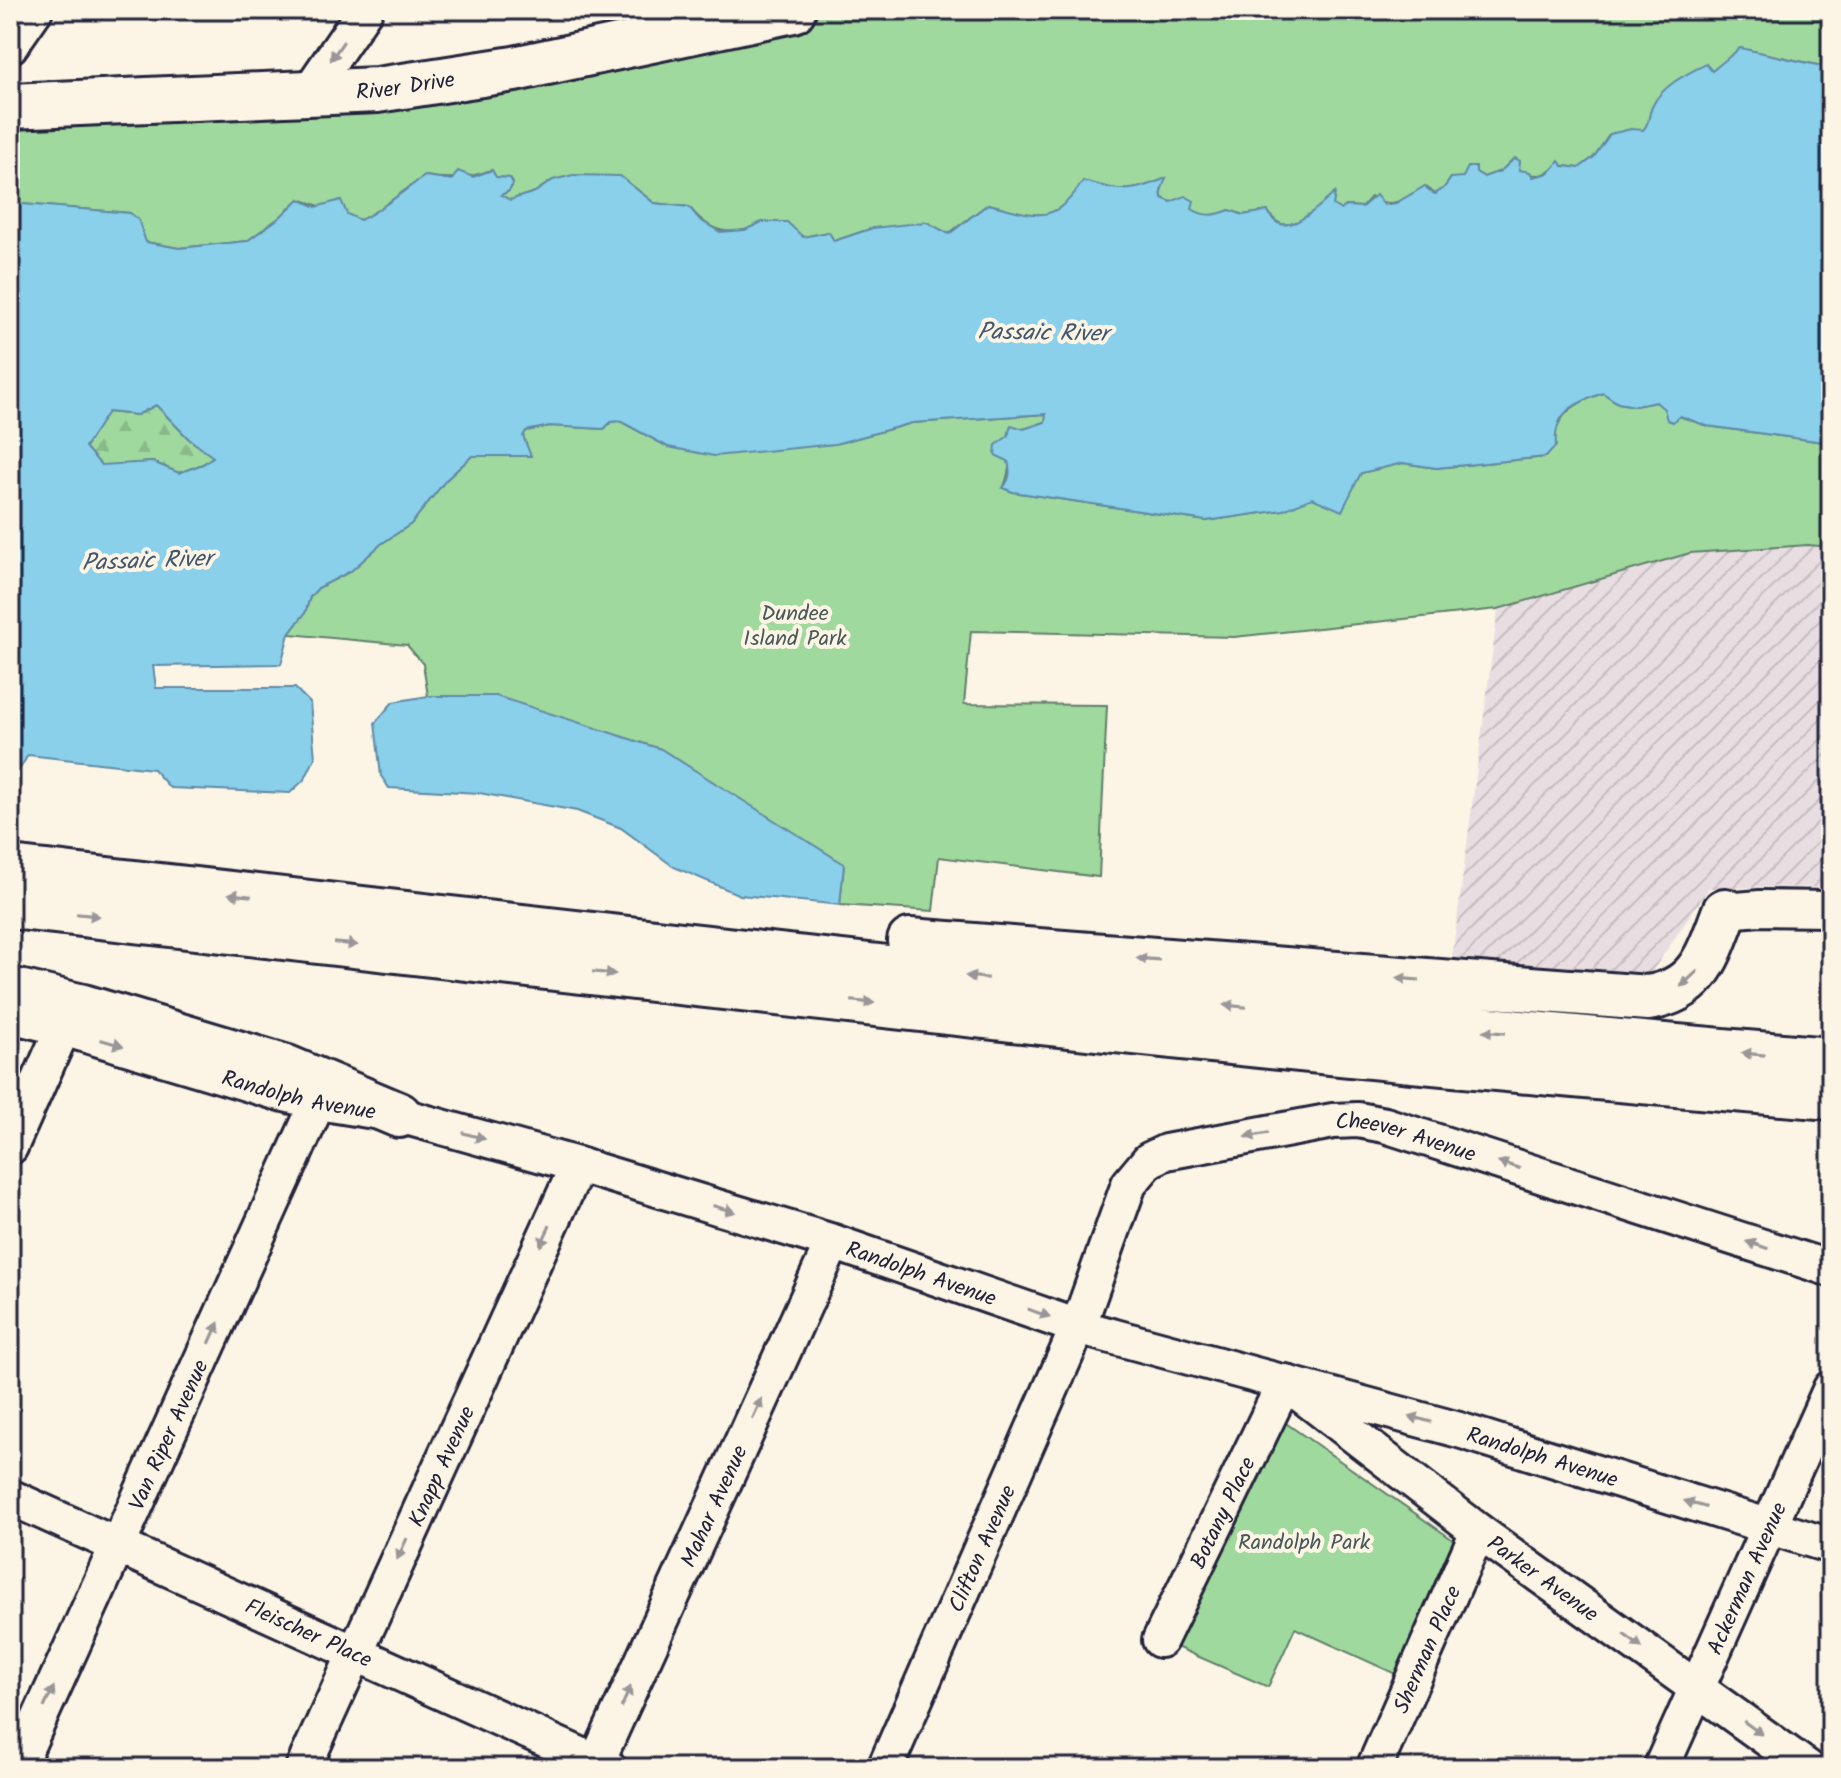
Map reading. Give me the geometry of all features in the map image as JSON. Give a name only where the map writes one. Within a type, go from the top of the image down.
[{"type":"main road","name":"River Drive","points":[[10,106],[377,90],[449,80],[793,10]]},
{"type":"main road","points":[[10,869],[1304,1013],[1831,1060]]},
{"type":"main road","points":[[317,903],[561,911],[1648,998],[1669,995],[1687,984],[1700,969],[1725,911]]},
{"type":"main road","points":[[10,906],[1271,1047],[1831,1097]]},
{"type":"main road","points":[[10,990],[83,1007],[287,1068],[399,1115]]},
{"type":"street","points":[[10,46],[35,10]]},
{"type":"street","points":[[309,92],[365,10]]},
{"type":"street","points":[[1725,911],[1831,909]]},
{"type":"street","name":"Randolph Avenue","points":[[10,1015],[318,1102],[399,1115],[578,1165],[833,1242],[1078,1327],[1459,1430],[1831,1546]]},
{"type":"street","points":[[10,1147],[63,1028]]},
{"type":"street","name":"Van Riper Avenue","points":[[17,1768],[318,1102]]},
{"type":"street","name":"Cheever Avenue","points":[[1078,1327],[1129,1184],[1149,1160],[1166,1152],[1333,1121],[1358,1120],[1385,1125],[1831,1269]]},
{"type":"street","name":"Knapp Avenue","points":[[303,1768],[578,1165]]},
{"type":"street","name":"Mahar Avenue","points":[[600,1766],[833,1242]]},
{"type":"street","name":"Clifton Avenue","points":[[885,1768],[1078,1327]]},
{"type":"street","name":"Parker Avenue","points":[[1285,1382],[1478,1531],[1808,1768]]},
{"type":"street","name":"Botany Place","points":[[1160,1640],[1285,1382]]},
{"type":"street","name":"Ackerman Avenue","points":[[1661,1768],[1831,1388]]},
{"type":"street","name":"Fleischer Place","points":[[10,1497],[600,1766]]},
{"type":"street","name":"Sherman Place","points":[[1374,1768],[1478,1531]]},
{"type":"shaded area","points":[[1808,545],[1831,547],[1831,887],[1709,888],[1649,976],[1451,965],[1498,609],[1690,553]]},
{"type":"green space","points":[[794,10],[1831,10],[1831,68],[1740,48],[1718,68],[1651,110],[1648,125],[1643,131],[1610,134],[1594,157],[1579,168],[1557,165],[1544,174],[1534,175],[1519,170],[1518,164],[1512,160],[1501,171],[1484,177],[1476,172],[1459,179],[1451,178],[1435,194],[1425,186],[1393,203],[1371,197],[1362,207],[1346,206],[1341,210],[1333,205],[1334,194],[1310,214],[1291,224],[1275,220],[1268,211],[1243,215],[1230,210],[1211,216],[1195,211],[1162,198],[1165,179],[1125,190],[1083,182],[1062,206],[1042,214],[1018,212],[988,204],[948,234],[873,228],[834,241],[828,232],[803,237],[772,223],[760,223],[735,231],[713,228],[689,207],[654,203],[620,176],[553,180],[535,192],[510,200],[501,195],[509,191],[513,184],[510,178],[495,177],[491,170],[458,178],[425,176],[360,220],[299,199],[247,241],[179,248],[146,242],[130,213],[10,203],[10,106],[309,92]]},
{"type":"green space","name":"Dundee Island Park","points":[[1603,393],[1618,403],[1635,406],[1656,402],[1676,417],[1707,426],[1831,443],[1831,547],[1808,545],[1690,553],[1498,609],[1234,637],[971,631],[964,704],[1107,705],[1099,877],[939,857],[933,911],[840,905],[844,864],[496,696],[428,696],[423,664],[407,645],[289,634],[318,588],[351,571],[381,544],[411,524],[446,480],[472,456],[530,456],[523,436],[526,431],[550,426],[604,429],[611,422],[620,421],[668,447],[835,444],[912,423],[1047,414],[1045,422],[1015,429],[1003,488],[1206,521],[1283,510],[1361,473],[1403,463],[1436,468],[1546,457],[1559,423],[1570,409]]},
{"type":"green space","points":[[156,405],[189,439],[214,456],[179,473],[153,462],[101,466],[85,447],[107,412],[137,415]]},
{"type":"green space","name":"Randolph Park","points":[[1270,1412],[1469,1551],[1413,1682],[1295,1628],[1268,1687],[1160,1640]]},
{"type":"water","name":"Passaic River","points":[[1740,48],[1831,68],[1831,443],[1707,426],[1680,416],[1673,422],[1667,420],[1664,409],[1656,402],[1635,406],[1618,403],[1603,393],[1568,410],[1558,425],[1556,446],[1546,457],[1436,468],[1403,463],[1361,473],[1342,511],[1312,498],[1283,510],[1206,521],[1003,488],[1010,472],[1009,465],[1008,461],[995,455],[996,445],[1008,436],[1011,425],[1024,429],[1045,422],[1046,414],[912,423],[835,444],[714,456],[668,447],[620,421],[611,422],[604,429],[550,426],[526,431],[523,436],[531,456],[472,456],[446,480],[411,524],[381,544],[351,571],[318,588],[289,634],[281,664],[153,666],[156,688],[295,688],[310,703],[315,758],[305,779],[290,793],[170,788],[153,769],[28,755],[21,767],[10,775],[10,203],[130,213],[138,219],[146,242],[179,248],[247,241],[299,199],[316,207],[341,200],[347,214],[360,220],[425,176],[452,180],[458,171],[473,177],[492,170],[496,177],[510,178],[513,184],[509,191],[501,195],[510,200],[535,192],[553,180],[573,175],[620,176],[654,203],[689,207],[700,220],[720,232],[745,230],[762,222],[787,222],[803,237],[829,232],[834,241],[873,228],[927,222],[949,234],[988,204],[1018,212],[1042,214],[1062,206],[1083,181],[1133,189],[1166,178],[1162,198],[1171,202],[1185,196],[1194,201],[1192,209],[1202,214],[1230,210],[1243,215],[1268,211],[1274,221],[1291,224],[1301,220],[1335,193],[1333,205],[1341,210],[1346,206],[1362,207],[1376,195],[1384,205],[1396,203],[1425,186],[1435,194],[1451,178],[1463,177],[1468,167],[1476,167],[1476,172],[1484,177],[1501,171],[1515,158],[1520,161],[1519,170],[1530,172],[1533,177],[1549,173],[1559,161],[1563,166],[1579,168],[1594,157],[1610,134],[1631,129],[1643,130],[1656,100],[1675,81],[1706,64],[1712,71]],"holes":[[[156,405],[189,439],[213,457],[179,473],[153,462],[101,465],[85,447],[108,412],[137,415]]]},
{"type":"water","points":[[428,696],[496,696],[661,749],[844,864],[840,905],[740,895],[674,867],[621,828],[577,811],[479,793],[389,788],[381,776],[375,723],[393,702]]}]
